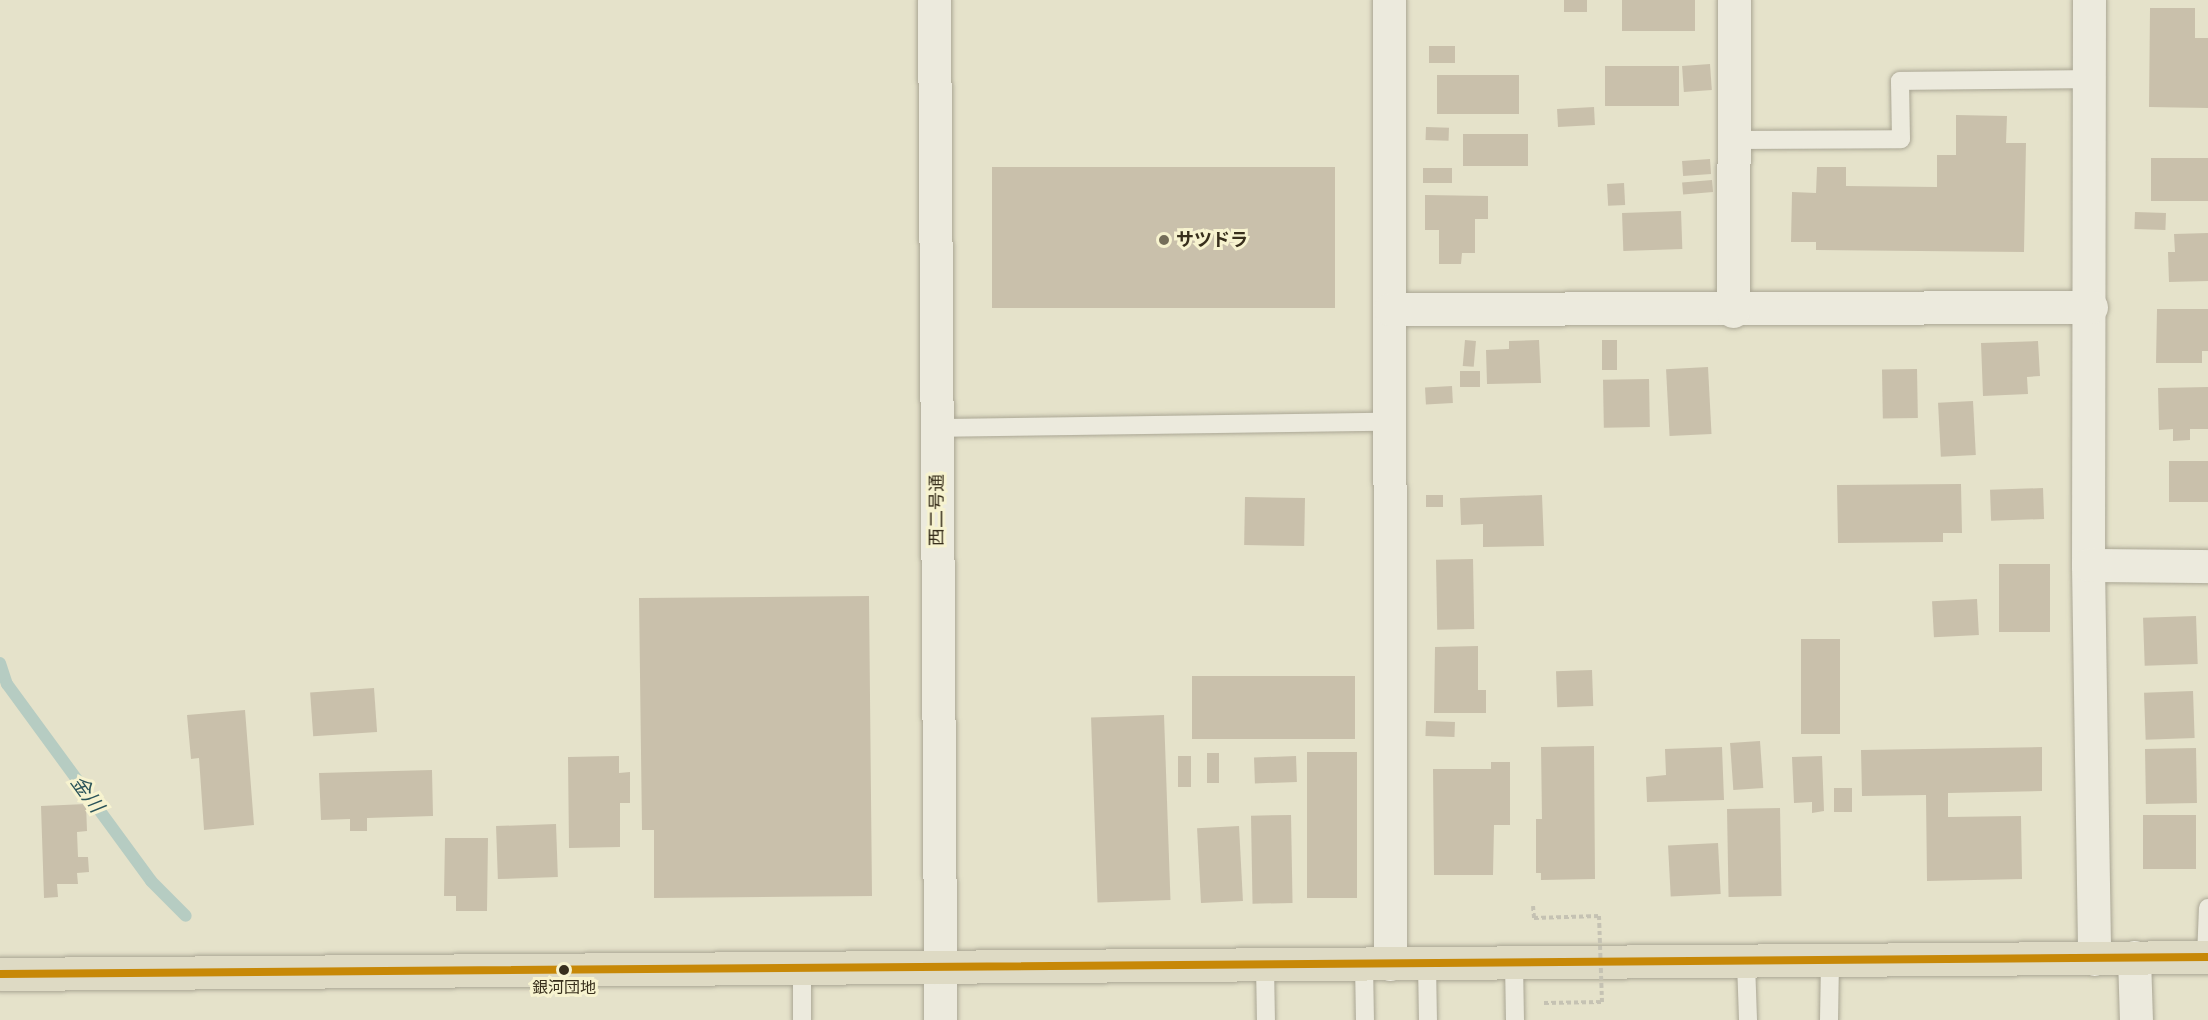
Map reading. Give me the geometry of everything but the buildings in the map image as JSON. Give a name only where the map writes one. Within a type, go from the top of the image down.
[{"type":"highway","points":[[0,974],[2207,957]]},
{"type":"street","name":"西二号通","points":[[934,0],[940,1020]]},
{"type":"street","points":[[1377,964],[1390,422],[1389,0]]},
{"type":"street","points":[[1733,311],[1734,0]]},
{"type":"street","points":[[2089,0],[2091,307],[2088,565],[2094,959]]},
{"type":"street","points":[[1390,309],[1733,311],[2091,307]]},
{"type":"street","points":[[2088,565],[2208,566]]},
{"type":"street","points":[[2134,957],[2136,1020]]},
{"type":"lane","points":[[1734,140],[1901,139],[1900,81],[2090,79]]},
{"type":"lane","points":[[936,428],[1390,422]]},
{"type":"lane","points":[[2207,957],[2208,908]]},
{"type":"lane","points":[[1830,961],[1830,1020]]},
{"type":"lane","points":[[1746,962],[1748,1020]]},
{"type":"lane","points":[[1514,963],[1515,1020]]},
{"type":"lane","points":[[1365,1020],[1377,964]]},
{"type":"lane","points":[[1426,964],[1428,1020]]},
{"type":"lane","points":[[1265,965],[1266,1020]]},
{"type":"lane","points":[[802,968],[802,1020]]},
{"type":"path","points":[[1533,906],[1534,918],[1599,916],[1602,1002],[1543,1003]]},
{"type":"waterway","name":"金川","points":[[0,663],[7,684],[151,881],[186,916]]},
{"type":"transit line","points":[[0,974],[2208,957]]},
{"type":"place","name":"サツドラ","points":[[1164,240]]},
{"type":"place","name":"銀河団地","points":[[564,970]]}]
